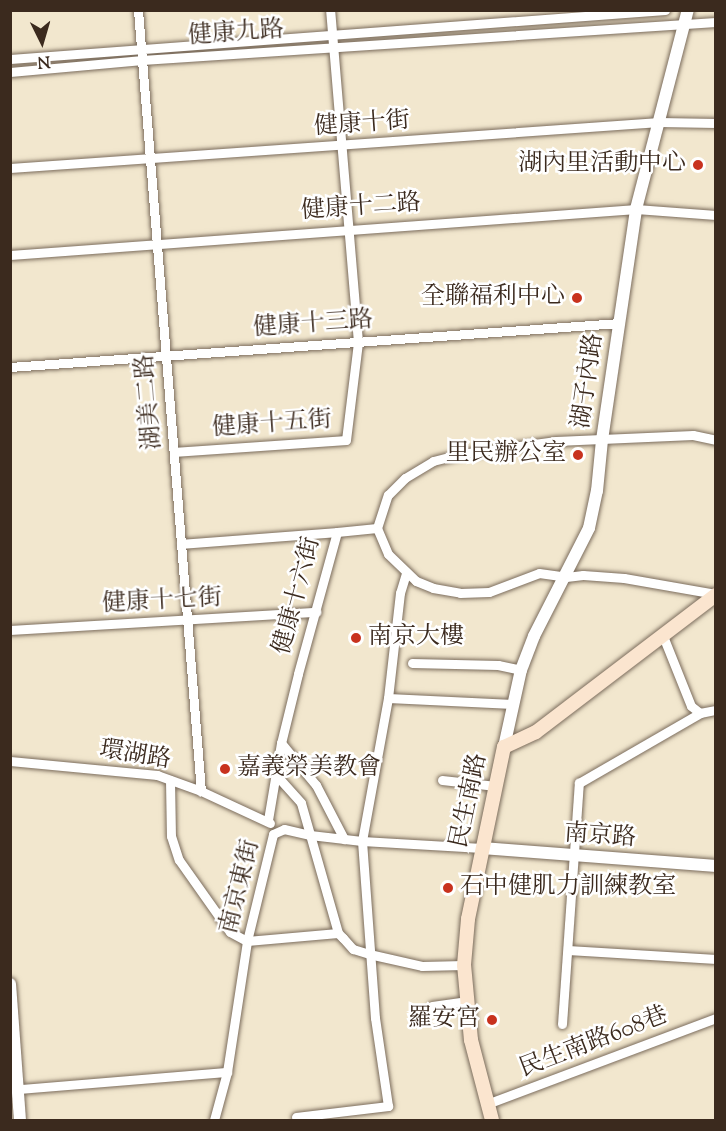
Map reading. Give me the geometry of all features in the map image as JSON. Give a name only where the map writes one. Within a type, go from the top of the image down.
[{"type":"main road","name":"民生南路","points":[[492,1120],[471,1040],[464,965],[468,919],[504,747],[536,732],[716,595]]},
{"type":"street","name":"湖美二路","points":[[138,10],[201,791]]},
{"type":"street","points":[[330,10],[357,342]]},
{"type":"street","name":"健康九路","points":[[10,59],[665,10]]},
{"type":"street","name":"健康九路","points":[[10,72],[686,17],[716,22]]},
{"type":"street","name":"湖子內路","points":[[504,747],[521,670],[534,636],[566,578],[589,528],[597,491],[618,323],[636,209],[686,17]]},
{"type":"street","name":"健康十街","points":[[10,168],[659,122],[716,123]]},
{"type":"street","name":"健康十二路","points":[[10,255],[636,209],[716,214]]},
{"type":"street","name":"健康十三路","points":[[10,367],[618,323]]},
{"type":"street","name":"健康十五街","points":[[174,452],[346,440],[357,342]]},
{"type":"street","points":[[716,440],[693,435],[505,446],[433,461],[414,471],[388,495],[377,528],[387,554],[416,581],[433,588],[460,593],[489,592],[539,573],[566,578],[583,575],[624,578],[716,595]]},
{"type":"street","points":[[338,532],[377,528]]},
{"type":"street","name":"健康十六街","points":[[181,544],[338,532],[281,743],[268,820]]},
{"type":"street","points":[[296,1117],[388,1106],[375,1018],[362,841],[388,698],[399,593],[406,573]]},
{"type":"street","name":"健康十七街","points":[[10,630],[316,612]]},
{"type":"street","points":[[663,636],[690,706],[700,713]]},
{"type":"street","points":[[412,663],[498,665],[521,670]]},
{"type":"street","points":[[388,698],[513,704]]},
{"type":"street","points":[[562,1024],[576,857],[579,783],[700,713],[716,710]]},
{"type":"street","points":[[281,743],[316,785],[344,839]]},
{"type":"street","name":"環湖路","points":[[10,761],[157,775],[268,820],[278,832]]},
{"type":"street","points":[[277,776],[301,803],[338,933],[353,949],[422,966],[464,965]]},
{"type":"street","points":[[170,780],[171,836],[179,860],[230,932],[247,941],[338,933]]},
{"type":"street","points":[[442,780],[496,786]]},
{"type":"street","name":"南京東街","points":[[214,1120],[227,1072],[247,941],[273,834],[284,829],[310,835],[362,841],[482,848]]},
{"type":"street","name":"南京路","points":[[482,848],[716,866]]},
{"type":"street","points":[[568,950],[716,959]]},
{"type":"street","points":[[10,984],[20,1089],[20,1120]]},
{"type":"street","points":[[432,1005],[468,1001]]},
{"type":"street","name":"民生南路608巷","points":[[487,1104],[716,1018]]},
{"type":"street","points":[[20,1089],[227,1072]]},
{"type":"place","name":"湖內里活動中心","points":[[698,165]]},
{"type":"place","name":"全聯福利中心","points":[[577,298]]},
{"type":"place","name":"里民辦公室","points":[[578,455]]},
{"type":"place","name":"南京大樓","points":[[356,638]]},
{"type":"place","name":"嘉義榮美教會","points":[[225,769]]},
{"type":"place","name":"石中健肌力訓練教室","points":[[448,888]]},
{"type":"place","name":"羅安宮","points":[[492,1020]]}]
